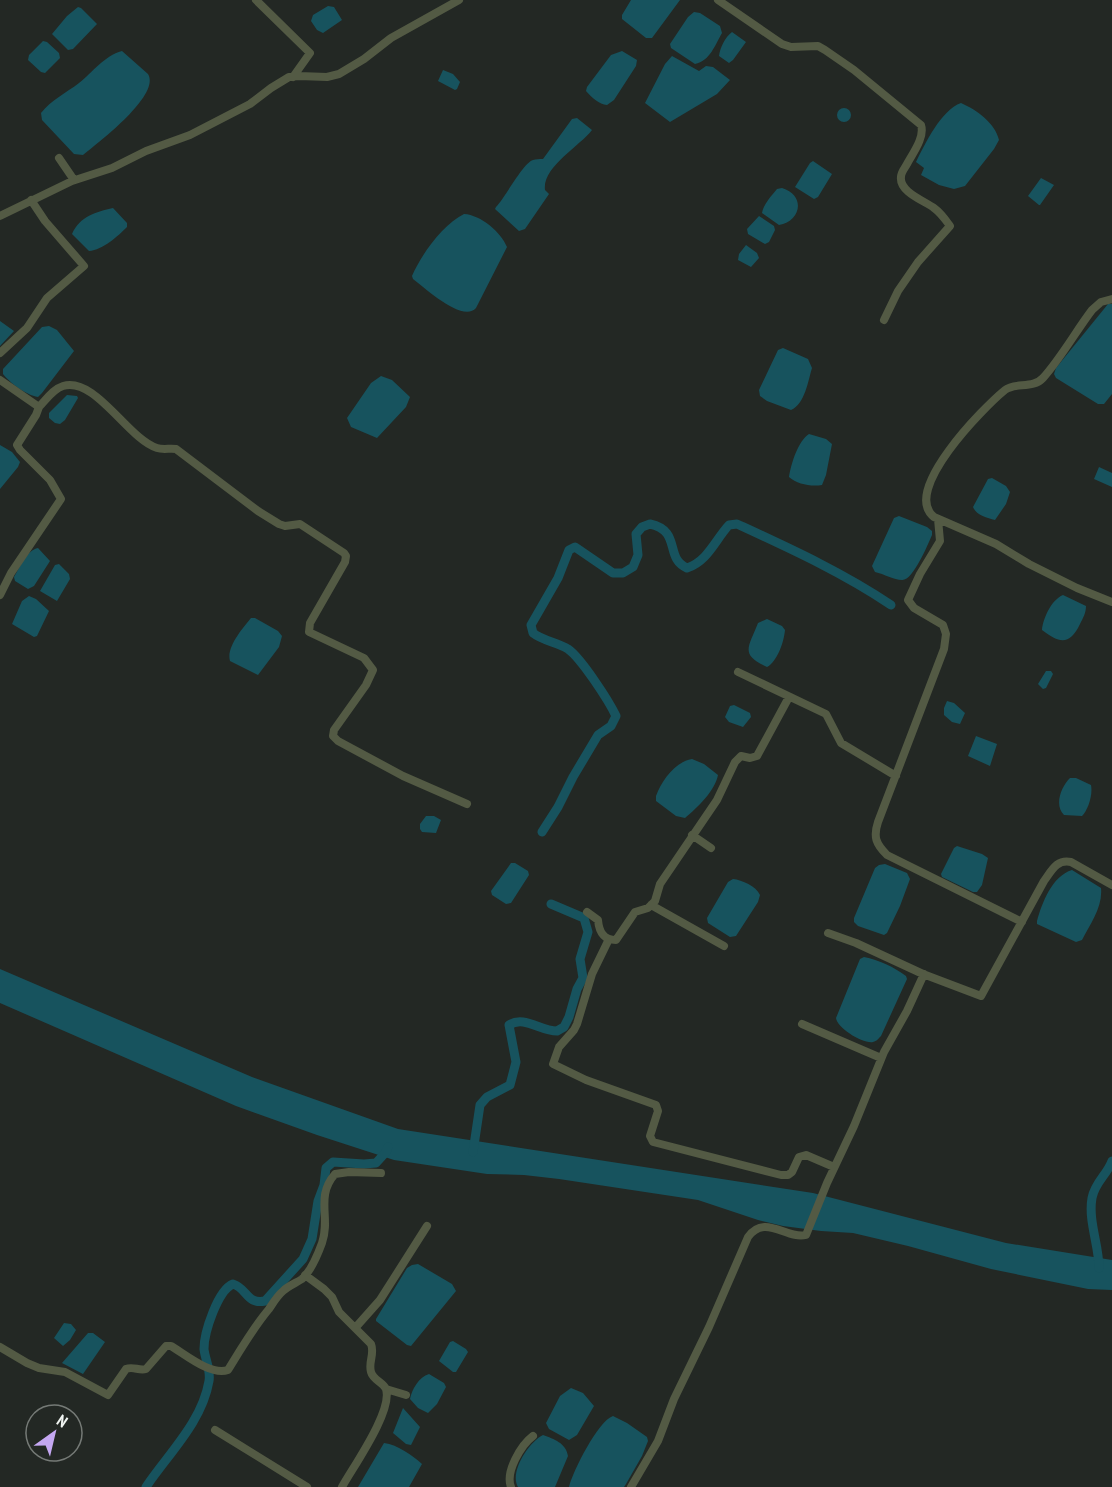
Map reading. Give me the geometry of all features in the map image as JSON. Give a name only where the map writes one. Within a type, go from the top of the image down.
[{"type":"street","points":[[0,216],[74,180],[112,168],[146,151],[190,135],[250,104],[271,88],[293,76],[310,53],[256,0]]},
{"type":"street","points":[[293,76],[327,77],[339,74],[364,59],[391,38],[459,0]]},
{"type":"street","points":[[718,0],[782,44],[791,47],[818,46],[825,50],[854,70],[921,125],[921,136],[903,170],[901,181],[911,193],[944,216],[950,226],[918,262],[898,291],[884,320]]},
{"type":"street","points":[[59,158],[74,180]]},
{"type":"street","points":[[0,353],[27,328],[47,298],[84,266],[30,200]]},
{"type":"street","points":[[1112,299],[1101,302],[1092,310],[1041,380],[1027,386],[1008,388],[980,413],[956,441],[935,475],[927,493],[926,506],[929,513],[938,519],[996,544],[1029,564],[1077,588],[1112,602]]},
{"type":"street","points":[[0,380],[39,407]]},
{"type":"street","points":[[0,595],[27,549],[61,499],[50,480],[20,450],[17,444],[39,407],[55,390],[71,385],[86,390],[101,400],[120,420],[149,444],[159,449],[176,449],[279,524],[304,526],[344,553],[345,562],[310,623],[309,632],[364,658],[374,670],[334,730],[333,736],[338,741],[403,776],[467,804]]},
{"type":"street","points":[[938,519],[940,541],[920,574],[908,600],[914,608],[943,625],[946,630],[945,642],[927,697],[875,831],[877,845],[887,855],[1022,922]]},
{"type":"street","points":[[738,672],[826,714],[841,742],[896,776]]},
{"type":"street","points":[[587,912],[598,920],[599,930],[603,936],[616,940],[635,912],[648,908],[655,901],[660,884],[717,800],[737,760],[741,756],[750,758],[757,756],[789,697]]},
{"type":"street","points":[[692,835],[711,848]]},
{"type":"street","points":[[828,933],[856,943],[924,975],[981,996],[1044,881],[1055,866],[1064,861],[1086,869],[1112,885]]},
{"type":"street","points":[[651,905],[724,946]]},
{"type":"street","points":[[609,939],[592,974],[577,1024],[559,1047],[553,1064],[586,1080],[656,1105],[658,1111],[650,1136],[653,1142],[781,1175],[788,1175],[792,1172],[799,1157],[806,1155],[834,1167]]},
{"type":"street","points":[[631,1487],[658,1441],[682,1382],[751,1232],[767,1227],[778,1228],[800,1236],[804,1236],[807,1232],[881,1058],[924,975]]},
{"type":"street","points":[[802,1024],[881,1058]]},
{"type":"street","points":[[0,1347],[27,1363],[39,1368],[64,1372],[108,1395],[126,1370],[146,1369],[166,1346],[171,1346],[214,1370],[223,1372],[228,1370],[258,1322],[283,1290],[305,1275],[322,1243],[326,1224],[324,1196],[328,1182],[335,1174],[381,1173]]},
{"type":"street","points":[[356,1328],[380,1300],[427,1226]]},
{"type":"street","points":[[305,1275],[324,1289],[339,1312],[371,1344],[373,1350],[370,1362],[372,1375],[386,1389],[406,1395]]},
{"type":"street","points":[[342,1487],[382,1421],[387,1396],[386,1389]]},
{"type":"street","points":[[215,1430],[307,1487]]},
{"type":"street","points":[[511,1487],[509,1477],[518,1452],[533,1436]]},
{"type":"water","points":[[631,0],[680,0],[652,38],[646,38],[622,19]]},
{"type":"water","points":[[328,6],[334,7],[342,20],[323,33],[317,30],[311,21],[313,15]]},
{"type":"water","points":[[78,7],[97,24],[73,49],[68,50],[52,34]]},
{"type":"water","points":[[694,12],[700,13],[720,26],[722,33],[705,60],[695,64],[671,48],[670,44]]},
{"type":"water","points":[[732,32],[746,42],[729,63],[719,56],[723,43]]},
{"type":"water","points":[[43,41],[59,53],[60,58],[45,73],[28,60],[29,55]]},
{"type":"water","points":[[122,51],[148,74],[150,83],[145,94],[126,118],[101,140],[83,155],[74,154],[42,120],[41,113],[104,60]]},
{"type":"water","points":[[622,51],[637,60],[636,66],[614,100],[607,105],[601,103],[586,91],[587,87],[611,55]]},
{"type":"water","points":[[672,56],[699,71],[706,66],[713,67],[730,80],[717,94],[670,122],[645,103],[665,64]]},
{"type":"water","points":[[443,70],[453,74],[460,82],[457,89],[438,81]]},
{"type":"water","points":[[961,103],[984,118],[994,128],[999,140],[965,186],[954,189],[939,185],[921,175],[924,168],[916,162],[940,120]]},
{"type":"water","points":[[844,108],[849,110],[851,115],[849,120],[844,122],[839,120],[837,115],[839,110]]},
{"type":"water","points":[[577,118],[592,130],[549,173],[545,190],[549,194],[525,229],[519,231],[495,209],[496,207],[524,167],[533,160],[543,159],[572,119]]},
{"type":"water","points":[[813,161],[832,174],[818,197],[814,199],[795,187]]},
{"type":"water","points":[[1041,178],[1054,185],[1039,205],[1028,196]]},
{"type":"water","points":[[782,188],[795,197],[798,208],[792,219],[779,225],[762,213],[766,203],[777,189]]},
{"type":"water","points":[[113,208],[127,223],[127,227],[105,245],[89,251],[72,234],[75,228],[89,216]]},
{"type":"water","points":[[464,214],[477,217],[490,225],[507,247],[476,308],[470,311],[462,311],[444,303],[412,276],[434,241],[448,225]]},
{"type":"water","points":[[759,216],[774,226],[775,230],[769,242],[765,244],[748,234],[747,229]]},
{"type":"water","points":[[746,245],[757,253],[759,258],[751,267],[738,260],[739,254]]},
{"type":"water","points":[[1108,304],[1112,304],[1112,394],[1104,404],[1098,404],[1056,378],[1054,374],[1056,368]]},
{"type":"water","points":[[0,321],[14,331],[0,346]]},
{"type":"water","points":[[49,326],[57,330],[74,351],[38,397],[14,385],[3,374],[3,369],[42,327]]},
{"type":"water","points":[[783,348],[808,359],[812,368],[803,398],[791,410],[767,401],[760,396],[759,390],[778,350]]},
{"type":"water","points":[[381,376],[392,380],[410,397],[406,407],[377,438],[351,427],[347,418],[371,383]]},
{"type":"water","points":[[67,395],[78,398],[65,420],[60,424],[55,423],[49,418],[49,413]]},
{"type":"water","points":[[809,434],[826,439],[832,444],[822,485],[804,484],[789,477],[798,447]]},
{"type":"water","points":[[0,445],[12,452],[20,462],[0,489]]},
{"type":"water","points":[[1099,467],[1112,473],[1112,487],[1094,479]]},
{"type":"water","points":[[992,478],[1006,486],[1010,492],[1006,504],[995,520],[979,514],[973,507],[988,479]]},
{"type":"water","points":[[899,516],[932,531],[915,569],[911,575],[902,580],[875,572],[872,566],[894,518]]},
{"type":"water","points":[[38,548],[50,561],[34,586],[28,589],[15,581],[14,577],[27,555]]},
{"type":"water","points":[[59,564],[69,574],[70,579],[57,601],[40,591],[55,565]]},
{"type":"water","points":[[1063,595],[1086,606],[1076,631],[1068,639],[1059,640],[1042,630],[1048,610]]},
{"type":"water","points":[[29,596],[49,611],[37,636],[34,637],[12,624],[22,601]]},
{"type":"water","points":[[251,618],[278,631],[282,636],[279,647],[258,675],[230,661],[229,656],[233,644]]},
{"type":"water","points":[[767,619],[782,626],[785,630],[779,651],[774,661],[767,667],[749,654],[749,649],[758,623]]},
{"type":"water","points":[[1046,671],[1051,671],[1053,674],[1046,688],[1043,689],[1038,684]]},
{"type":"water","points":[[947,701],[954,703],[965,713],[960,724],[952,722],[944,715]]},
{"type":"water","points":[[734,705],[750,713],[751,717],[743,727],[729,722],[725,717],[730,706]]},
{"type":"water","points":[[976,736],[997,744],[990,766],[968,756]]},
{"type":"water","points":[[692,759],[704,764],[718,775],[709,793],[685,818],[676,816],[656,801],[656,796],[670,773],[680,764]]},
{"type":"water","points":[[1070,778],[1076,778],[1091,785],[1090,802],[1082,816],[1064,815],[1059,806],[1062,791]]},
{"type":"water","points":[[426,816],[434,816],[441,820],[436,833],[422,832],[420,829],[420,824]]},
{"type":"water","points":[[957,846],[988,858],[982,885],[977,892],[942,877],[941,874]]},
{"type":"water","points":[[511,863],[528,871],[529,875],[511,903],[506,904],[492,895],[491,891]]},
{"type":"water","points":[[885,864],[907,873],[910,879],[900,906],[884,935],[858,926],[854,918],[875,868]]},
{"type":"water","points":[[1072,870],[1101,888],[1100,902],[1095,915],[1082,940],[1076,942],[1037,924],[1042,906],[1053,884]]},
{"type":"water","points":[[733,879],[748,884],[760,895],[758,902],[736,936],[730,937],[708,923],[707,918],[728,882]]},
{"type":"water","points":[[864,957],[891,967],[907,979],[881,1036],[873,1042],[851,1034],[837,1022],[836,1018],[860,959]]},
{"type":"water","points":[[0,969],[252,1077],[398,1129],[813,1193],[1006,1243],[1112,1260],[1112,1290],[1088,1289],[991,1269],[853,1233],[783,1226],[698,1200],[559,1179],[487,1174],[394,1160],[236,1106],[0,1003]]},
{"type":"water","points":[[418,1264],[452,1284],[456,1291],[411,1346],[376,1319],[407,1268]]},
{"type":"water","points":[[64,1323],[71,1324],[76,1330],[63,1346],[54,1338]]},
{"type":"water","points":[[88,1333],[93,1333],[105,1342],[83,1374],[62,1363]]},
{"type":"water","points":[[453,1341],[468,1352],[456,1372],[439,1361],[450,1342]]},
{"type":"water","points":[[429,1374],[444,1383],[446,1387],[437,1404],[428,1413],[418,1408],[410,1399],[416,1384]]},
{"type":"water","points":[[571,1388],[583,1393],[594,1406],[577,1435],[569,1440],[549,1429],[546,1423],[560,1396]]},
{"type":"water","points":[[403,1408],[420,1427],[411,1445],[406,1444],[393,1433]]},
{"type":"water","points":[[613,1416],[647,1437],[648,1441],[626,1484],[624,1487],[569,1487],[575,1470],[594,1436],[600,1427]]},
{"type":"water","points":[[543,1435],[562,1445],[568,1456],[555,1487],[518,1487],[516,1474],[518,1466],[532,1444]]},
{"type":"water","points":[[384,1443],[404,1451],[422,1464],[409,1487],[358,1487]]},
{"type":"waterway","points":[[542,832],[598,735],[611,726],[616,716],[594,680],[574,654],[533,633],[531,625],[558,578],[569,550],[575,547],[613,573],[623,573],[633,567],[638,555],[636,534],[642,527],[650,524],[666,532],[676,558],[687,568],[706,555],[729,525],[737,524],[796,551],[891,605]]},
{"type":"waterway","points":[[473,1152],[480,1105],[487,1097],[510,1085],[516,1062],[509,1025],[520,1022],[557,1031],[564,1027],[583,978],[580,959],[588,932],[584,918],[551,904]]},
{"type":"waterway","points":[[146,1487],[184,1437],[205,1396],[209,1381],[205,1342],[209,1323],[222,1294],[233,1284],[254,1301],[265,1301],[303,1259],[312,1239],[326,1168],[333,1162],[376,1163],[388,1147]]},
{"type":"waterway","points":[[1099,1268],[1091,1215],[1092,1198],[1112,1161]]}]
